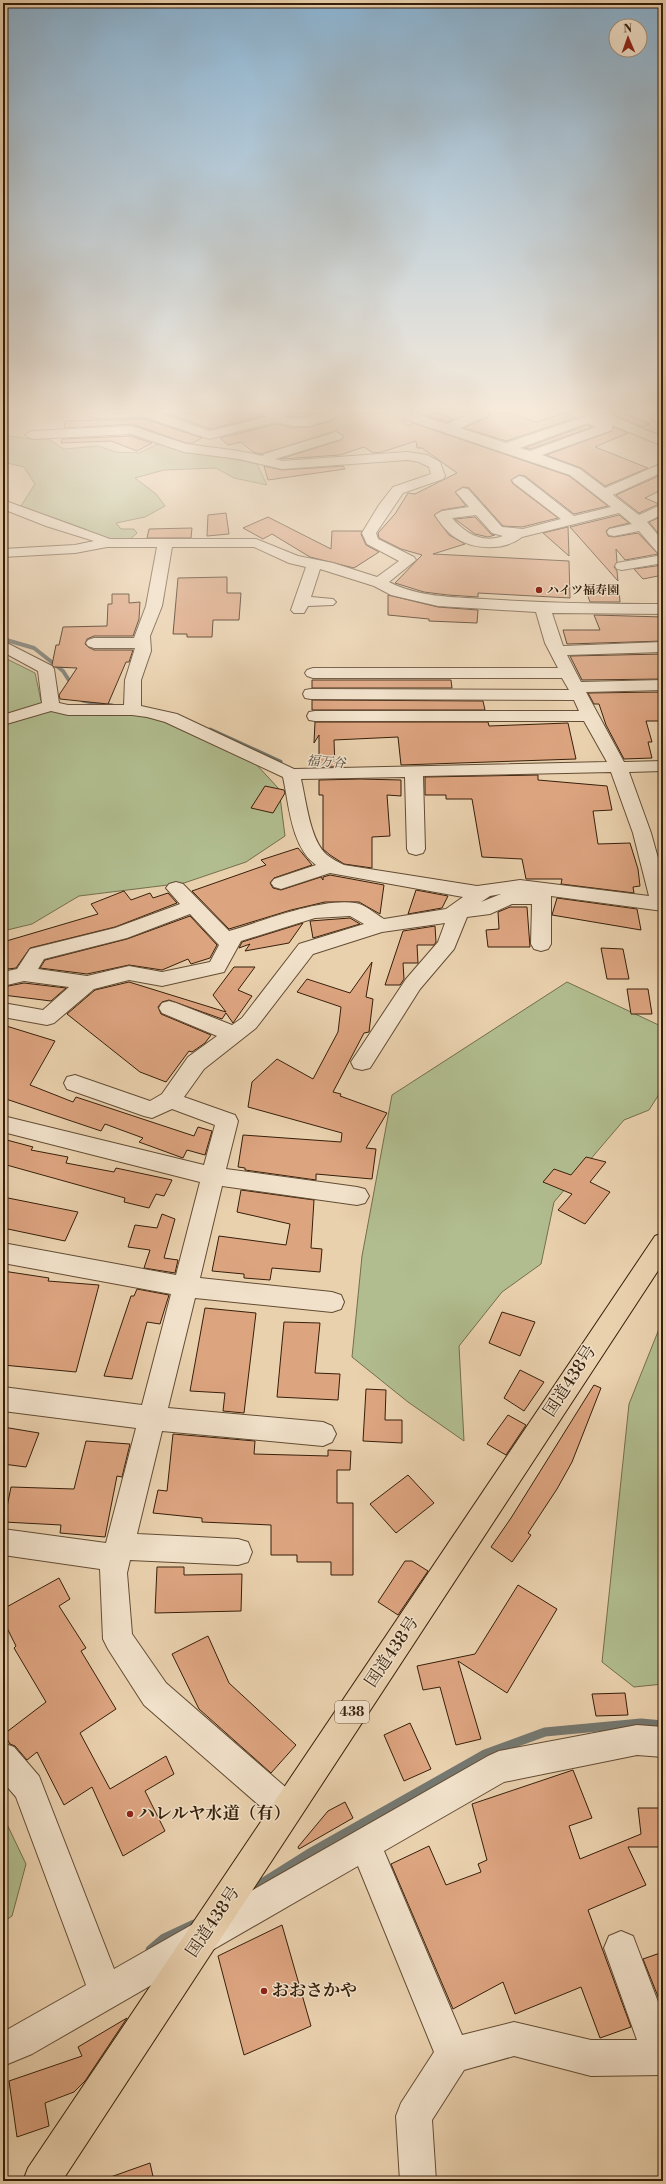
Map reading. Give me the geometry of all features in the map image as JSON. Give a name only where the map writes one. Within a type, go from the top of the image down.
[{"type":"highway","name":"国道438号","points":[[41,2181],[663,1243]]},
{"type":"street","points":[[31,515],[99,538],[108,543]]},
{"type":"street","points":[[379,583],[409,560],[372,542],[369,533],[380,515]]},
{"type":"street","points":[[443,515],[461,536],[487,543],[511,540],[519,533]]},
{"type":"street","points":[[483,515],[497,530],[508,533],[519,533],[569,526],[602,515]]},
{"type":"street","points":[[557,515],[569,526]]},
{"type":"street","points":[[631,515],[640,523],[663,550]]},
{"type":"street","points":[[614,532],[640,523],[652,515]]},
{"type":"street","points":[[3,553],[74,549],[83,553],[108,543],[256,543],[294,560],[314,564],[379,583],[396,592],[438,600],[543,608],[663,609]]},
{"type":"street","points":[[132,710],[133,680],[143,651],[143,631],[154,606],[165,544]]},
{"type":"street","points":[[622,566],[663,559]]},
{"type":"street","points":[[314,564],[301,605],[328,602]]},
{"type":"street","points":[[362,1062],[413,984],[447,944],[459,911],[485,890],[520,886],[662,905],[642,833],[618,766],[590,716],[553,642],[543,608]]},
{"type":"street","points":[[94,643],[143,643]]},
{"type":"street","points":[[3,646],[46,669],[51,706]]},
{"type":"street","points":[[558,651],[663,647]]},
{"type":"street","points":[[313,673],[575,685]]},
{"type":"street","points":[[311,694],[575,685],[663,684]]},
{"type":"street","points":[[3,720],[51,706],[68,710],[132,710],[171,718],[291,774],[663,766]]},
{"type":"street","points":[[315,716],[590,716]]},
{"type":"street","points":[[414,771],[416,849]]},
{"type":"street","points":[[291,774],[309,843],[320,859],[331,866],[339,870],[480,893]]},
{"type":"street","points":[[281,883],[331,866]]},
{"type":"street","points":[[176,888],[230,944]]},
{"type":"street","points":[[75,1083],[152,1110],[170,1100],[196,1063],[249,1022],[306,949],[381,926],[434,919],[459,911],[483,909],[510,898],[542,898],[541,944]]},
{"type":"street","points":[[24,974],[36,954],[120,933],[193,906]]},
{"type":"street","points":[[3,979],[24,974],[88,983],[129,973],[162,979],[217,967],[234,936],[314,912],[354,910],[381,926]]},
{"type":"street","points":[[3,1010],[47,1018],[88,983]]},
{"type":"street","points":[[169,1008],[234,1034]]},
{"type":"street","points":[[170,1100],[227,1121],[113,1573],[118,1639],[155,1694],[287,1809]]},
{"type":"street","points":[[3,1124],[213,1176],[357,1196]]},
{"type":"street","points":[[3,1253],[186,1287],[332,1302]]},
{"type":"street","points":[[3,1399],[153,1418],[323,1434]]},
{"type":"street","points":[[3,1542],[118,1552],[238,1552]]},
{"type":"street","points":[[3,2050],[20,2042],[201,1940],[499,1767],[637,1740],[663,1742]]},
{"type":"street","points":[[3,1758],[28,1787],[106,1993]]},
{"type":"street","points":[[365,1845],[453,2055]]},
{"type":"street","points":[[418,2181],[414,2116],[453,2055],[514,2039],[591,2058],[662,2057],[620,1948]]},
{"type":"green space","points":[[46,515],[149,515],[116,523],[121,529],[134,529],[137,533],[129,539],[118,541],[112,540],[100,537],[85,529]]},
{"type":"green space","points":[[3,657],[35,673],[41,701],[91,710],[123,712],[168,722],[254,762],[279,789],[285,836],[246,862],[184,883],[79,896],[32,924],[3,931]]},
{"type":"green space","points":[[567,982],[663,1027],[663,1088],[649,1110],[624,1120],[554,1202],[541,1264],[502,1292],[459,1346],[464,1441],[408,1402],[352,1357],[362,1256],[392,1095]]},
{"type":"green space","points":[[663,1319],[663,1684],[634,1687],[602,1662],[629,1404]]},
{"type":"green space","points":[[3,1816],[26,1864],[12,1916],[3,1922]]},
{"type":"building","points":[[208,515],[226,515],[229,534],[207,536]]},
{"type":"building","points":[[394,515],[434,515],[449,535],[465,544],[433,554],[569,561],[570,598],[478,593],[478,597],[448,595],[424,592],[395,583],[422,555],[401,549],[379,538],[378,533]]},
{"type":"building","points":[[493,515],[554,515],[558,518],[522,527],[503,526]]},
{"type":"building","points":[[619,515],[629,523],[609,528],[606,531],[608,536],[614,537],[638,533],[658,554],[625,560],[616,549],[617,562],[614,567],[617,571],[618,581],[570,527]]},
{"type":"building","points":[[663,516],[663,539],[649,522]]},
{"type":"building","points":[[268,517],[331,549],[332,531],[362,531],[361,534],[366,545],[379,552],[354,568],[310,557],[272,534],[263,539],[243,528]]},
{"type":"building","points":[[475,517],[491,534],[495,535],[488,537],[475,534],[455,519]]},
{"type":"building","points":[[568,527],[569,556],[543,533]]},
{"type":"building","points":[[192,528],[191,538],[147,538],[149,529]]},
{"type":"building","points":[[663,565],[663,575],[643,579],[634,569]]},
{"type":"building","points":[[227,577],[227,593],[241,593],[239,620],[213,620],[212,637],[187,637],[187,634],[173,634],[178,578]]},
{"type":"building","points":[[584,586],[619,588],[620,602],[590,602]]},
{"type":"building","points":[[112,594],[129,594],[129,603],[140,602],[139,619],[133,636],[94,636],[87,639],[85,644],[94,650],[133,650],[129,662],[126,662],[108,704],[60,699],[59,695],[77,668],[54,667],[52,665],[56,645],[59,645],[63,627],[107,626],[108,604],[112,604]]},
{"type":"building","points":[[388,595],[438,607],[478,610],[477,623],[429,621],[429,619],[388,615]]},
{"type":"building","points":[[594,615],[663,617],[663,641],[567,644],[563,630],[600,630]]},
{"type":"building","points":[[663,654],[663,679],[582,680],[570,656]]},
{"type":"building","points":[[312,680],[451,680],[452,688],[312,688]]},
{"type":"building","points":[[663,692],[663,721],[646,721],[652,742],[648,742],[652,758],[624,759],[606,725],[599,704],[594,704],[588,693]]},
{"type":"building","points":[[312,700],[483,701],[485,710],[312,710]]},
{"type":"building","points":[[315,722],[488,722],[489,726],[568,723],[576,759],[401,765],[398,737],[334,740],[335,767],[319,767],[319,735],[314,743]]},
{"type":"building","points":[[538,775],[538,780],[607,786],[612,810],[593,811],[598,844],[630,843],[638,869],[640,886],[633,887],[634,893],[561,884],[562,879],[526,879],[522,859],[482,857],[472,799],[446,799],[446,795],[425,795],[425,777]]},
{"type":"building","points":[[319,780],[401,780],[401,796],[387,795],[390,836],[372,837],[372,868],[344,864],[323,849],[323,795],[319,795]]},
{"type":"building","points":[[265,786],[284,790],[285,793],[273,813],[251,808]]},
{"type":"building","points":[[298,848],[312,865],[274,878],[270,883],[273,888],[281,890],[321,877],[323,880],[323,877],[330,875],[384,885],[380,914],[359,902],[325,902],[291,910],[229,929],[192,891],[266,865],[261,860]]},
{"type":"building","points":[[416,890],[448,896],[442,908],[408,914]]},
{"type":"building","points":[[124,891],[131,900],[150,893],[153,898],[168,893],[177,903],[115,927],[30,948],[16,968],[8,969],[3,954],[3,942],[98,914],[91,904]]},
{"type":"building","points":[[557,898],[637,909],[641,930],[552,915]]},
{"type":"building","points":[[510,907],[527,907],[530,947],[488,947],[486,930],[499,929],[498,912]]},
{"type":"building","points":[[190,916],[217,945],[210,958],[191,964],[188,959],[162,970],[129,965],[87,974],[40,968],[45,960],[127,939]]},
{"type":"building","points":[[350,918],[360,924],[313,938],[310,921]]},
{"type":"building","points":[[303,923],[289,943],[245,951],[250,944],[239,948],[242,942]]},
{"type":"building","points":[[435,926],[436,942],[434,945],[417,945],[418,963],[403,963],[404,979],[400,985],[385,985],[403,931]]},
{"type":"building","points":[[601,948],[623,949],[629,979],[607,979]]},
{"type":"building","points":[[372,962],[366,997],[373,999],[369,1032],[364,1033],[333,1092],[387,1113],[366,1148],[376,1149],[372,1179],[316,1174],[316,1180],[245,1170],[245,1168],[238,1167],[243,1135],[341,1142],[342,1133],[248,1107],[252,1082],[277,1059],[313,1079],[338,1032],[341,1007],[297,992],[307,979],[350,993]]},
{"type":"building","points":[[234,967],[255,967],[238,990],[252,996],[233,1023],[226,1013],[222,1019],[169,1000],[162,1002],[158,1007],[161,1014],[211,1035],[205,1043],[192,1052],[189,1051],[166,1082],[140,1072],[67,1014],[95,990],[129,982],[226,1012],[213,995]]},
{"type":"building","points":[[24,983],[66,988],[51,1001],[3,995],[3,987]]},
{"type":"building","points":[[627,989],[648,989],[652,1014],[631,1014]]},
{"type":"building","points":[[3,1025],[55,1041],[30,1085],[73,1102],[76,1097],[194,1136],[198,1127],[212,1131],[205,1155],[187,1150],[183,1158],[139,1142],[143,1138],[105,1124],[101,1131],[3,1098]]},
{"type":"building","points":[[3,1139],[33,1147],[31,1150],[68,1157],[66,1163],[114,1172],[116,1168],[172,1180],[164,1196],[156,1194],[149,1208],[124,1202],[125,1198],[3,1164]]},
{"type":"building","points":[[586,1157],[606,1162],[590,1182],[610,1192],[585,1224],[558,1210],[572,1194],[543,1182],[554,1169],[571,1175]]},
{"type":"building","points":[[241,1190],[314,1200],[311,1248],[322,1249],[320,1272],[272,1268],[270,1280],[244,1278],[244,1274],[212,1271],[219,1236],[286,1245],[290,1224],[237,1212]]},
{"type":"building","points":[[3,1197],[78,1212],[65,1241],[3,1228]]},
{"type":"building","points":[[162,1214],[175,1219],[164,1258],[178,1260],[175,1273],[144,1268],[150,1250],[128,1247],[135,1225],[157,1228]]},
{"type":"building","points":[[3,1271],[49,1278],[48,1281],[99,1285],[76,1372],[3,1365]]},
{"type":"building","points":[[137,1289],[169,1295],[160,1324],[147,1322],[132,1379],[104,1376],[131,1296],[134,1296]]},
{"type":"building","points":[[205,1308],[256,1313],[244,1413],[223,1411],[225,1393],[190,1391]]},
{"type":"building","points":[[502,1312],[535,1322],[520,1356],[489,1343]]},
{"type":"building","points":[[284,1322],[320,1323],[315,1373],[340,1374],[338,1400],[277,1397]]},
{"type":"building","points":[[520,1370],[544,1382],[524,1411],[504,1398]]},
{"type":"building","points":[[594,1385],[601,1388],[572,1462],[557,1489],[528,1533],[531,1535],[512,1562],[491,1547],[511,1518]]},
{"type":"building","points":[[366,1389],[386,1390],[385,1420],[402,1420],[402,1443],[363,1441]]},
{"type":"building","points":[[508,1415],[526,1425],[506,1455],[487,1444]]},
{"type":"building","points":[[3,1427],[39,1433],[26,1467],[3,1464]]},
{"type":"building","points":[[173,1434],[255,1441],[254,1454],[328,1456],[328,1450],[351,1451],[350,1470],[337,1470],[337,1503],[353,1503],[353,1575],[331,1575],[331,1562],[297,1562],[297,1555],[271,1555],[271,1525],[202,1522],[202,1518],[153,1513],[158,1490],[167,1491]]},
{"type":"building","points":[[86,1441],[130,1444],[122,1477],[117,1476],[105,1537],[60,1533],[61,1525],[4,1522],[11,1487],[74,1489]]},
{"type":"building","points":[[408,1475],[434,1503],[396,1533],[370,1504]]},
{"type":"building","points":[[405,1561],[412,1561],[428,1571],[398,1615],[378,1602]]},
{"type":"building","points":[[157,1567],[184,1567],[184,1575],[242,1574],[241,1611],[155,1613]]},
{"type":"building","points":[[59,1578],[70,1599],[59,1606],[86,1648],[81,1651],[116,1709],[80,1733],[110,1789],[166,1756],[174,1774],[145,1791],[165,1831],[123,1856],[92,1787],[64,1805],[37,1752],[27,1760],[15,1746],[10,1744],[4,1734],[46,1702],[14,1648],[16,1646],[3,1620],[3,1609]]},
{"type":"building","points":[[518,1585],[557,1609],[507,1693],[458,1661],[481,1739],[456,1745],[440,1687],[423,1690],[417,1666],[475,1654]]},
{"type":"building","points":[[208,1636],[229,1683],[296,1745],[271,1773],[199,1709],[172,1654]]},
{"type":"building","points":[[625,1693],[628,1715],[596,1716],[592,1694]]},
{"type":"building","points":[[410,1723],[431,1769],[404,1781],[384,1735]]},
{"type":"building","points":[[573,1770],[592,1818],[569,1826],[580,1859],[641,1834],[638,1808],[663,1808],[663,1847],[628,1847],[646,1885],[588,1910],[631,2027],[600,2038],[581,1987],[515,2014],[503,1982],[453,2009],[391,1864],[429,1846],[446,1885],[481,1872],[478,1864],[487,1860],[472,1804]]},
{"type":"building","points":[[345,1802],[353,1818],[299,1849],[298,1847],[328,1811]]},
{"type":"building","name":"おおさかや","points":[[282,1925],[311,2026],[244,2055],[218,1956]]},
{"type":"building","points":[[663,1952],[663,1997],[659,1999],[643,1959]]},
{"type":"building","points":[[127,2018],[85,2081],[74,2092],[45,2103],[49,2126],[17,2137],[9,2081],[82,2056],[78,2047]]},
{"type":"building","points":[[150,2163],[154,2181],[106,2181],[105,2179]]},
{"type":"waterway","name":"福万谷","points":[[3,639],[34,648],[63,671],[72,685]]},
{"type":"waterway","name":"福万谷","points":[[83,700],[112,706]]},
{"type":"waterway","name":"福万谷","points":[[210,730],[280,762]]},
{"type":"waterway","points":[[248,1892],[308,1854],[485,1754],[545,1732],[641,1723],[663,1725]]},
{"type":"waterway","points":[[150,1950],[164,1938],[194,1924]]},
{"type":"place","name":"ハイツ福寿園","points":[[539,590]]},
{"type":"place","name":"ハレルヤ水道（有）","points":[[130,1814]]},
{"type":"place","name":"おおさかや","points":[[264,1991]]}]
